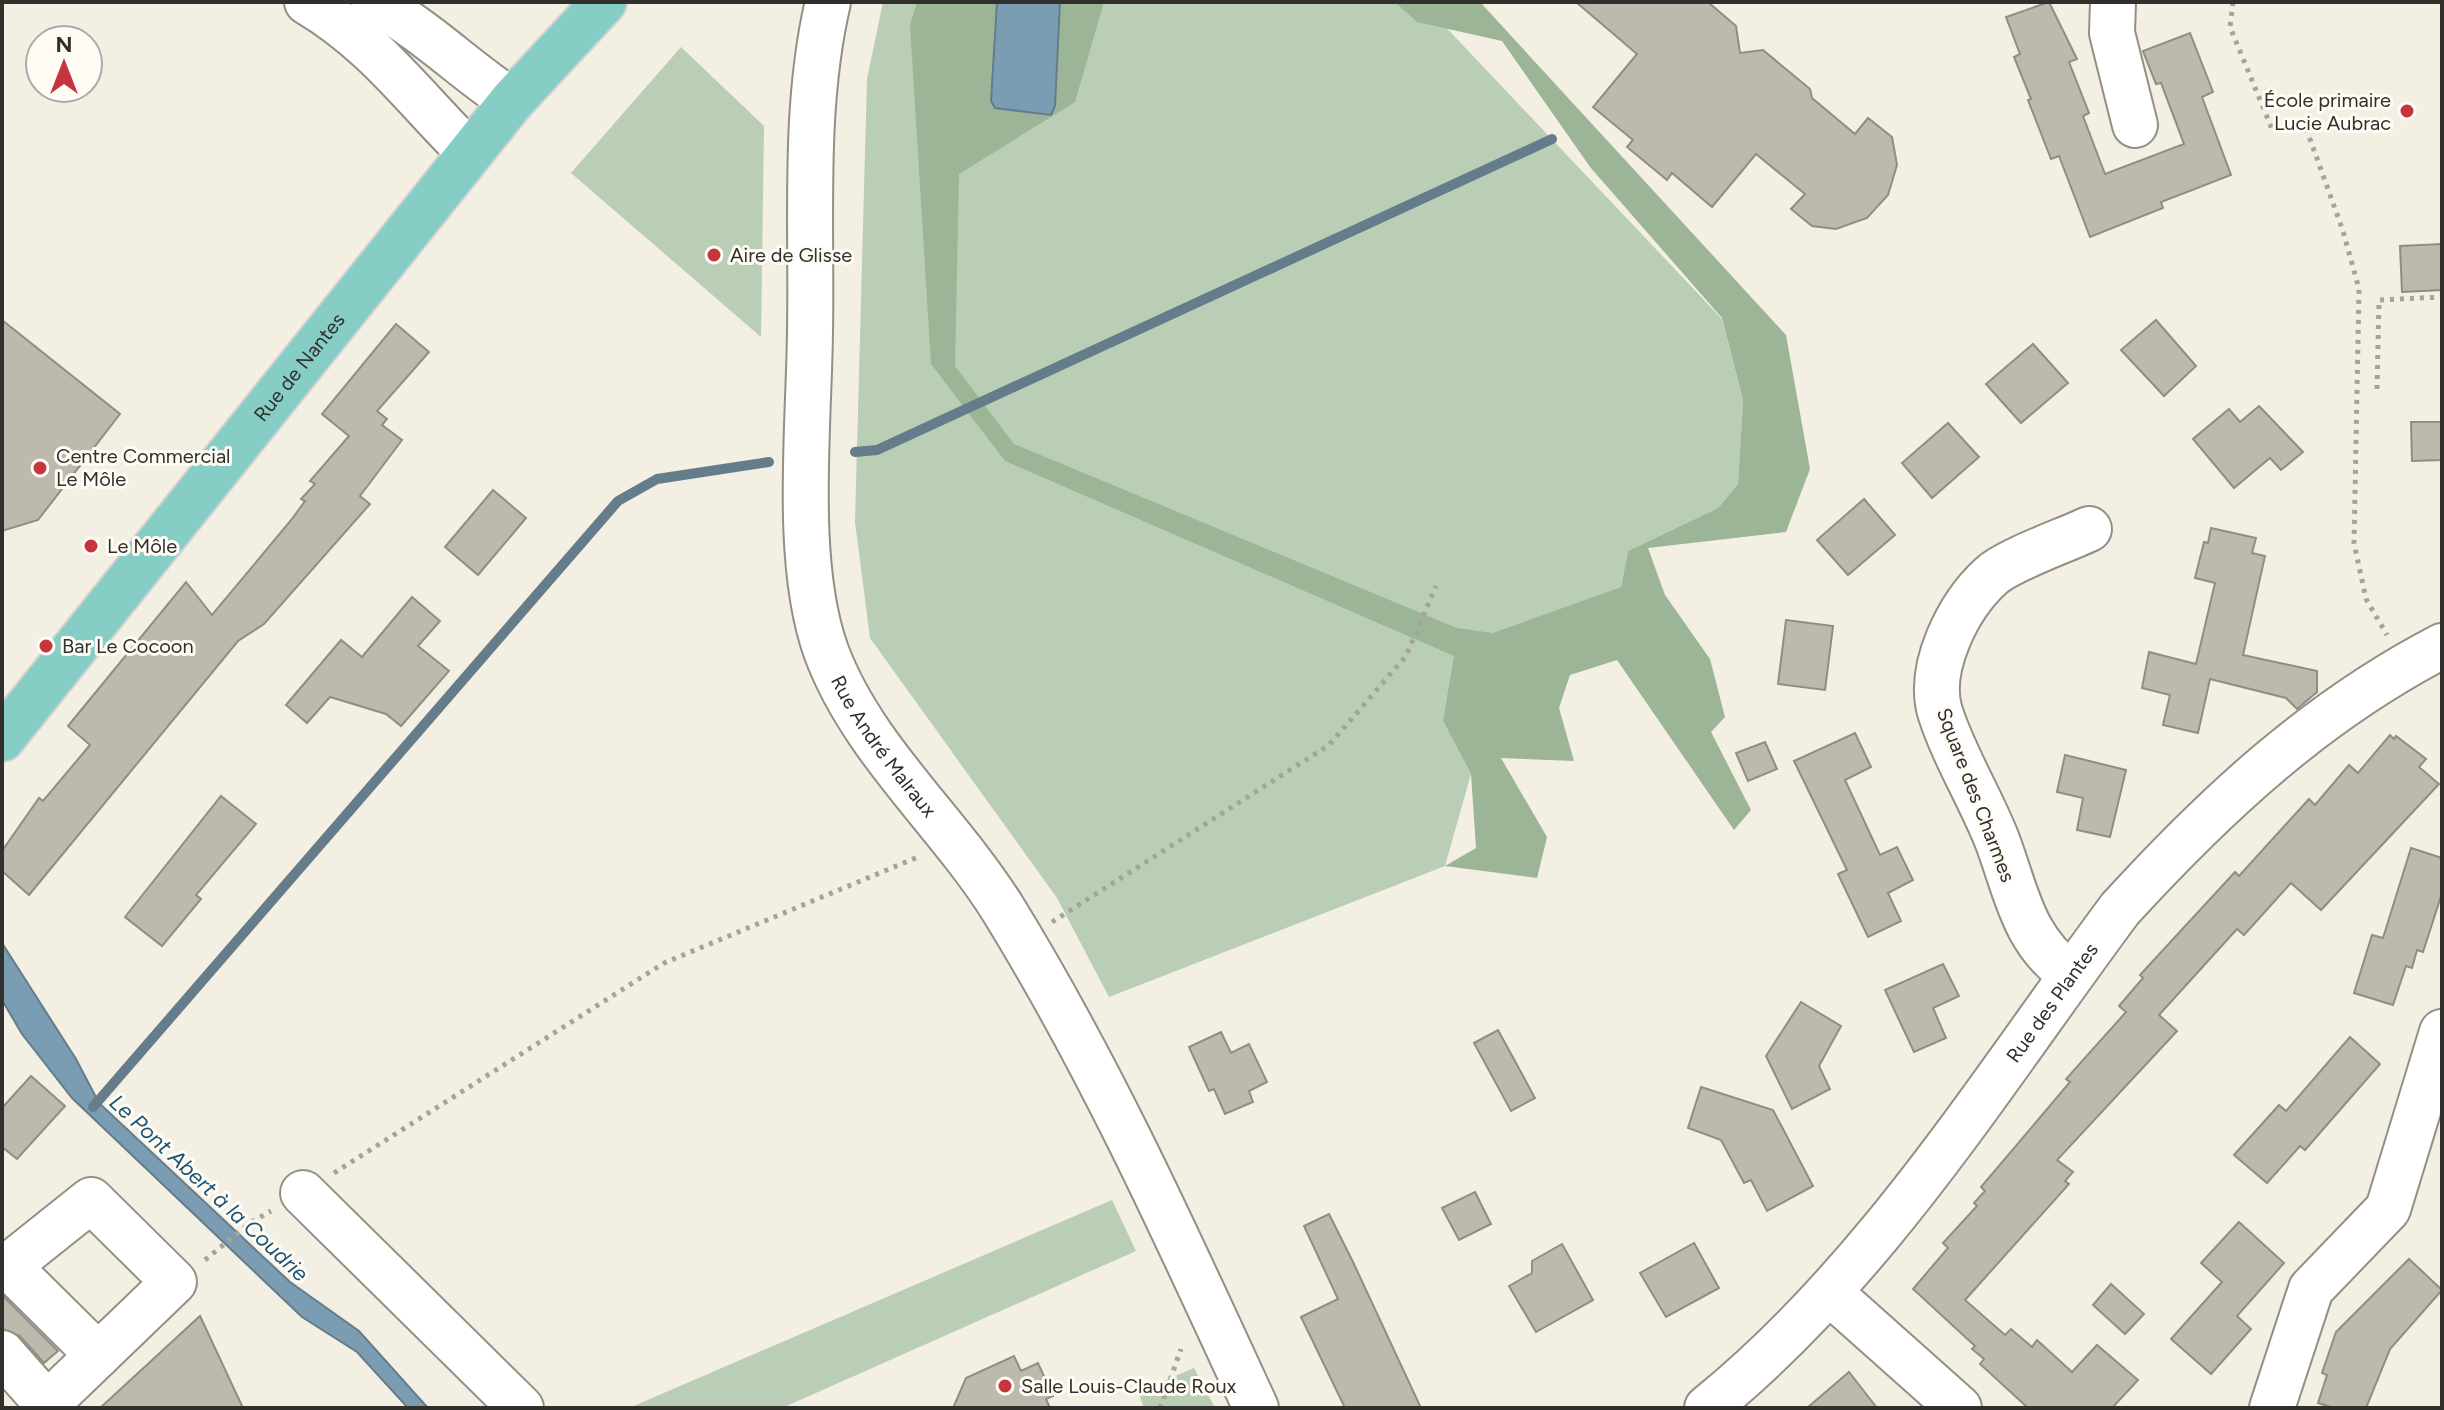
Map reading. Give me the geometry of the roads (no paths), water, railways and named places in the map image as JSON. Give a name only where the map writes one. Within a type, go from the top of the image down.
[{"type":"main road","name":"Rue de Nantes","points":[[2,739],[512,101],[604,2]]},
{"type":"street","points":[[307,2],[340,22],[399,74],[470,153]]},
{"type":"street","points":[[373,2],[408,20],[450,58],[512,101]]},
{"type":"street","name":"Rue André Malraux","points":[[828,2],[814,106],[808,519],[813,609],[845,692],[875,739],[954,839],[1020,939],[1124,1124],[1256,1408]]},
{"type":"street","points":[[2113,2],[2112,33],[2135,125]]},
{"type":"street","name":"Square des Charmes","points":[[2071,975],[2057,965],[2027,929],[1996,840],[1939,710],[1939,660],[1956,621],[1992,575],[2089,529]]},
{"type":"street","name":"Rue des Plantes","points":[[1707,1408],[1776,1348],[1869,1251],[2120,909],[2151,875],[2274,757],[2329,714],[2430,660]]},
{"type":"street","points":[[2272,1408],[2311,1289],[2388,1209],[2442,1032]]},
{"type":"street","points":[[303,1193],[521,1408]]},
{"type":"street","points":[[2,1353],[45,1406],[174,1282],[91,1200],[5,1268],[98,1355]]},
{"type":"street","points":[[1830,1293],[1959,1408]]},
{"type":"water","points":[[997,2],[1060,2],[1055,106],[1051,115],[995,108],[991,101]]},
{"type":"water","points":[[2,943],[76,1059],[99,1103],[290,1282],[359,1331],[428,1408],[408,1408],[357,1352],[302,1317],[72,1098],[22,1034],[2,1000]]},
{"type":"waterway","points":[[855,452],[877,450],[1552,139]]},
{"type":"waterway","name":"Le Pont Abert à la Coudrie","points":[[93,1107],[618,501],[657,479],[769,462]]},
{"type":"place","name":"École primaire Lucie Aubrac","points":[[2407,111]]},
{"type":"place","name":"Aire de Glisse","points":[[714,255]]},
{"type":"place","name":"Centre Commercial Le Môle","points":[[40,468]]},
{"type":"place","name":"Le Môle","points":[[91,546]]},
{"type":"place","name":"Bar Le Cocoon","points":[[46,646]]},
{"type":"place","name":"Salle Louis-Claude Roux","points":[[1005,1386]]}]
